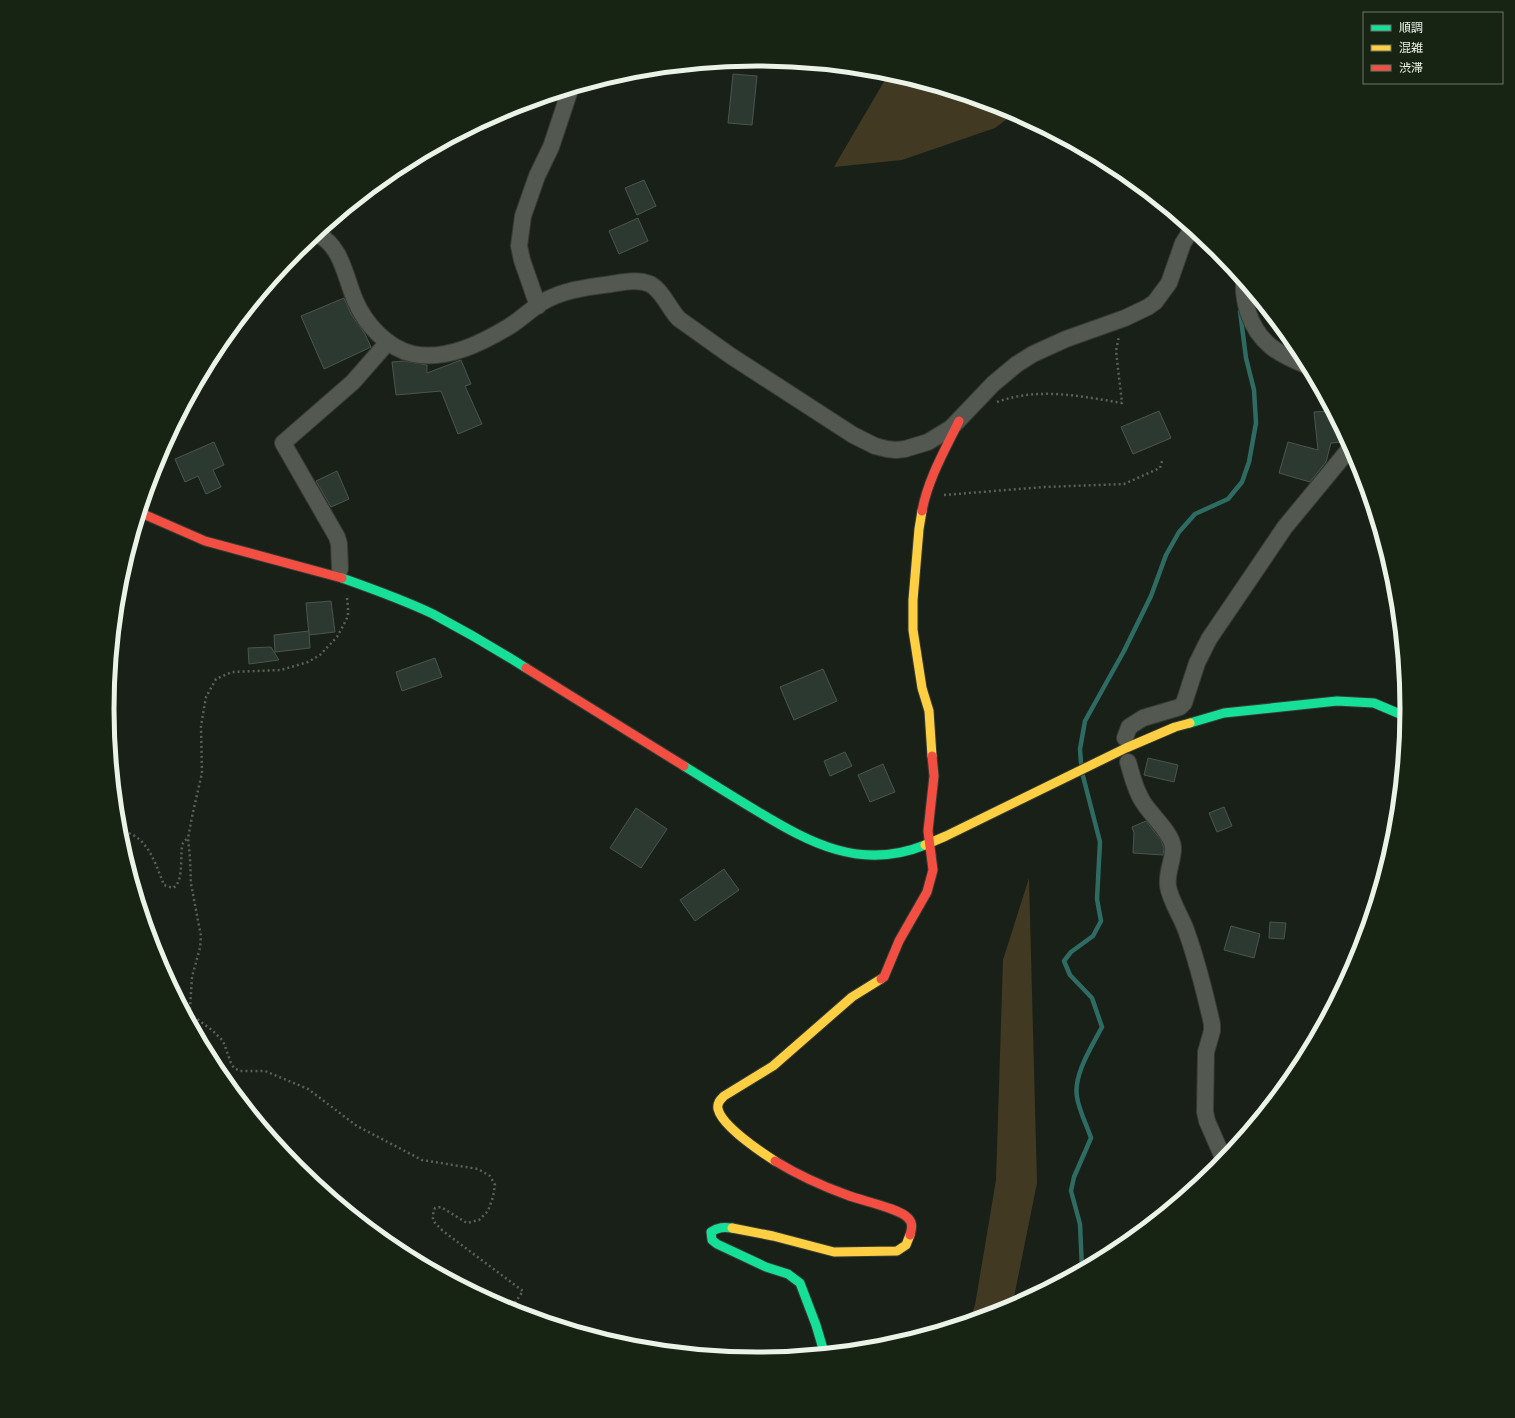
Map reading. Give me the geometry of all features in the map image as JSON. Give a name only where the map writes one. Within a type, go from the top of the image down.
[{"type":"street","points":[[538,306],[522,260],[519,246],[523,216],[537,176],[552,147],[568,95]]},
{"type":"street","points":[[322,237],[333,246],[337,253],[355,301],[361,312],[379,335],[396,347],[412,353],[426,356],[457,352],[510,326],[552,298],[579,289],[632,281],[644,282],[657,289],[671,311],[679,319],[731,356],[853,435],[875,446],[896,450],[916,446],[943,434],[959,421],[993,384],[1017,364],[1033,354],[1066,339],[1124,318],[1148,307],[1155,302],[1169,283],[1183,243],[1189,233]]},
{"type":"street","points":[[1244,289],[1246,306],[1252,325],[1274,350],[1298,362]]},
{"type":"street","points":[[340,569],[339,544],[337,537],[283,443],[352,382],[388,342]]},
{"type":"street","points":[[823,1348],[800,1283],[788,1274],[754,1262],[717,1244],[712,1240],[711,1232],[716,1228],[725,1227],[773,1236],[834,1252],[897,1251],[906,1245],[912,1226],[908,1218],[900,1212],[849,1196],[792,1172],[740,1136],[725,1122],[721,1117],[718,1108],[719,1101],[724,1096],[773,1066],[852,997],[884,976],[899,941],[927,892],[933,870],[928,843],[928,831],[934,776],[929,711],[917,659],[913,630],[916,565],[925,496],[935,471],[959,421]]},
{"type":"street","points":[[1221,1154],[1207,1121],[1205,1112],[1206,1052],[1212,1031],[1212,1024],[1193,950],[1182,917],[1170,895],[1168,887],[1167,878],[1173,846],[1166,831],[1142,801],[1136,788],[1126,749],[1129,727],[1143,718],[1180,707],[1184,703],[1197,662],[1209,639],[1285,527],[1347,452]]},
{"type":"street","points":[[145,515],[178,530],[205,540],[330,574],[388,595],[432,614],[496,649],[548,683],[784,827],[819,846],[858,856],[893,854],[915,848],[946,836],[1175,727],[1224,713],[1337,701],[1374,703],[1400,714]]},
{"type":"path","points":[[997,402],[1023,394],[1050,393],[1122,404],[1116,351],[1124,318]]},
{"type":"path","points":[[925,496],[1044,487],[1124,484],[1160,468],[1162,461]]},
{"type":"path","points":[[192,1013],[190,1008],[190,988],[200,948],[201,936],[191,884],[188,838],[202,773],[201,726],[206,697],[210,687],[216,679],[232,672],[281,670],[308,662],[320,655],[337,637],[348,616],[346,593]]},
{"type":"path","points":[[127,832],[132,833],[140,839],[147,847],[164,885],[173,888],[177,886],[179,879],[183,843],[188,838]]},
{"type":"path","points":[[194,1017],[212,1030],[222,1041],[231,1063],[236,1070],[265,1071],[308,1089],[357,1126],[422,1160],[478,1169],[490,1176],[495,1185],[493,1197],[488,1211],[479,1220],[467,1223],[441,1207],[435,1208],[432,1215],[434,1222],[443,1231],[523,1290],[514,1304]]},
{"type":"shaded area","points":[[886,79],[964,100],[1009,117],[995,128],[902,160],[834,167]]},
{"type":"shaded area","points":[[1029,878],[1037,1183],[1014,1299],[972,1315],[975,1305],[996,1180],[1003,960]]},
{"type":"building","points":[[733,74],[757,76],[752,125],[728,123]]},
{"type":"building","points":[[644,180],[656,206],[637,215],[625,188]]},
{"type":"building","points":[[638,218],[648,241],[619,254],[609,231]]},
{"type":"building","points":[[344,298],[351,314],[365,334],[371,347],[324,369],[301,316]]},
{"type":"building","points":[[461,360],[471,384],[465,386],[482,424],[458,434],[441,391],[396,395],[392,362],[404,361],[427,365],[427,373]]},
{"type":"building","points":[[1159,411],[1171,438],[1133,454],[1121,427]]},
{"type":"building","points":[[1327,411],[1342,442],[1331,443],[1326,462],[1310,482],[1279,473],[1288,442],[1318,450],[1314,412]]},
{"type":"building","points":[[214,442],[224,465],[213,470],[221,487],[206,494],[198,476],[185,482],[175,459]]},
{"type":"building","points":[[337,471],[349,499],[331,507],[316,481]]},
{"type":"building","points":[[331,601],[335,632],[309,635],[306,603]]},
{"type":"building","points":[[309,631],[310,648],[275,652],[274,635]]},
{"type":"building","points":[[271,647],[279,660],[249,664],[248,648]]},
{"type":"building","points":[[435,658],[442,677],[402,691],[396,672]]},
{"type":"building","points":[[823,669],[837,701],[794,720],[780,687]]},
{"type":"building","points":[[845,752],[852,766],[830,776],[824,761]]},
{"type":"building","points":[[1148,758],[1178,765],[1174,782],[1144,775]]},
{"type":"building","points":[[883,764],[895,792],[870,802],[858,775]]},
{"type":"building","points":[[1224,807],[1232,826],[1217,832],[1209,813]]},
{"type":"building","points":[[636,808],[667,829],[641,868],[610,848]]},
{"type":"building","points":[[1146,821],[1161,840],[1164,848],[1163,855],[1133,853],[1134,833],[1132,827]]},
{"type":"building","points":[[724,869],[739,890],[695,921],[680,900]]},
{"type":"building","points":[[1270,922],[1286,923],[1284,939],[1269,938]]},
{"type":"building","points":[[1231,926],[1260,934],[1254,958],[1224,950]]},
{"type":"waterway","points":[[1081,763],[1080,749],[1085,721],[1124,651],[1151,596],[1166,555],[1179,532],[1195,514],[1228,499],[1242,482],[1249,462],[1256,423],[1254,390],[1246,358],[1240,311]]},
{"type":"waterway","points":[[1082,1264],[1080,1224],[1071,1191],[1074,1177],[1091,1138],[1079,1107],[1077,1088],[1078,1079],[1084,1061],[1102,1027],[1092,998],[1070,975],[1064,961],[1071,952],[1093,936],[1101,921],[1097,899],[1100,842],[1083,776]]},
{"type":"traffic: fast","points":[[342,578],[400,599],[433,614],[526,668]]},
{"type":"traffic: fast","points":[[1190,723],[1224,713],[1337,701],[1374,703],[1400,714]]},
{"type":"traffic: fast","points":[[684,766],[777,823],[817,843],[837,850],[858,854],[879,855],[902,852],[925,845]]},
{"type":"traffic: fast","points":[[732,1228],[721,1228],[714,1230],[711,1232],[712,1240],[717,1244],[766,1267],[788,1274],[800,1283],[823,1348]]},
{"type":"traffic: slow","points":[[922,511],[913,600],[913,630],[922,688],[929,711],[932,756]]},
{"type":"traffic: slow","points":[[925,845],[1126,748],[1175,727],[1190,723]]},
{"type":"traffic: slow","points":[[775,1161],[734,1131],[721,1116],[718,1109],[719,1102],[724,1096],[773,1066],[852,997],[881,979]]},
{"type":"traffic: slow","points":[[732,1228],[773,1236],[834,1252],[897,1251],[906,1245],[910,1235]]},
{"type":"traffic: jam","points":[[922,511],[928,488],[959,421]]},
{"type":"traffic: jam","points":[[145,515],[205,541],[342,578]]},
{"type":"traffic: jam","points":[[526,668],[684,766]]},
{"type":"traffic: jam","points":[[881,979],[884,977],[899,941],[927,892],[933,870],[928,831],[934,776],[932,756]]},
{"type":"traffic: jam","points":[[775,1161],[801,1176],[828,1188],[903,1214],[910,1220],[912,1228],[910,1235]]}]
